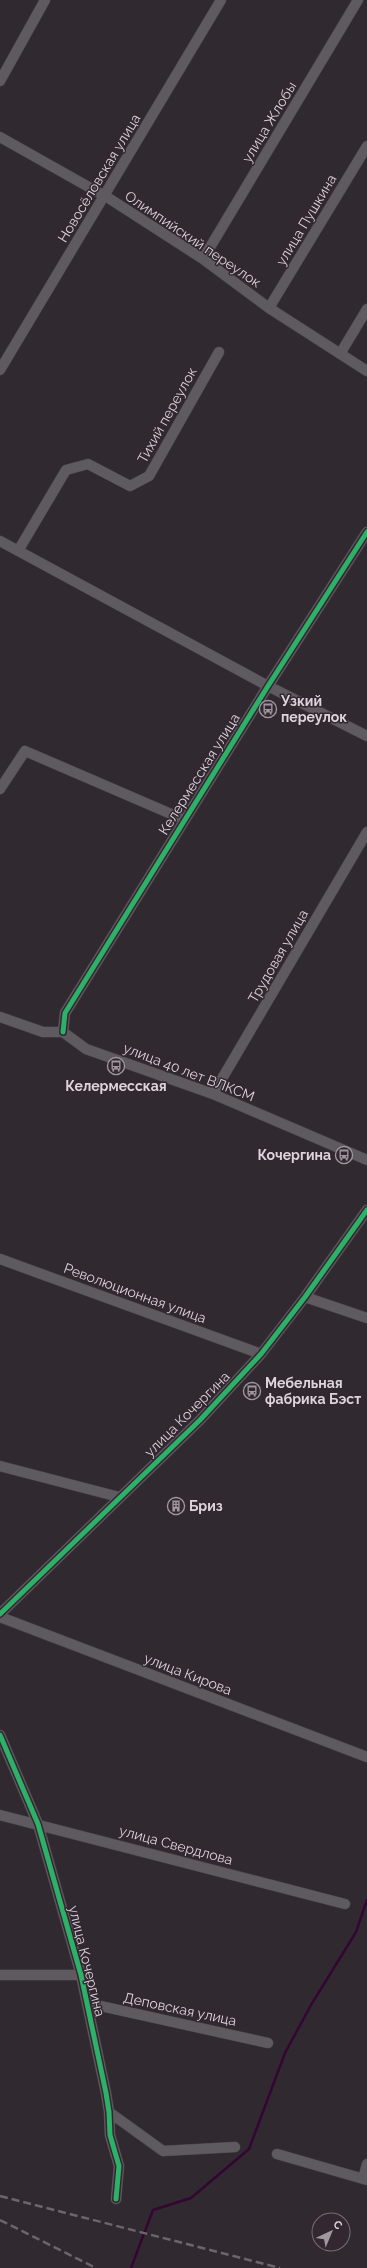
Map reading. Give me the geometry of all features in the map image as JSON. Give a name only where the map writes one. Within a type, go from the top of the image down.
[{"type":"street","points":[[0,81],[45,0]]},
{"type":"street","name":"Новосёловская улица","points":[[0,370],[221,0]]},
{"type":"street","name":"улица Жлобы","points":[[203,259],[358,0]]},
{"type":"street","name":"Олимпийский переулок","points":[[0,137],[104,196],[203,259],[269,308],[367,371]]},
{"type":"street","name":"улица Пушкина","points":[[269,308],[367,146]]},
{"type":"street","points":[[340,354],[367,309]]},
{"type":"street","name":"Тихий переулок","points":[[18,551],[66,470],[88,464],[130,486],[150,476],[218,352]]},
{"type":"street","name":"Келермесская улица","points":[[63,1032],[65,1013],[268,686],[367,532]]},
{"type":"street","points":[[0,541],[268,686],[367,736]]},
{"type":"street","points":[[0,789],[25,751],[185,820]]},
{"type":"street","name":"Трудовая улица","points":[[213,1094],[367,832]]},
{"type":"street","points":[[0,1016],[43,1032],[63,1032]]},
{"type":"street","name":"улица 40 лет ВЛКСМ","points":[[63,1032],[86,1049],[213,1094],[367,1160]]},
{"type":"street","name":"улица Кочергина","points":[[0,1615],[119,1497],[200,1420],[261,1354],[305,1297],[367,1210]]},
{"type":"street","name":"Революционная улица","points":[[0,1259],[261,1354]]},
{"type":"street","points":[[305,1297],[367,1318]]},
{"type":"street","points":[[0,1466],[119,1497]]},
{"type":"street","name":"улица Кирова","points":[[0,1615],[367,1757]]},
{"type":"street","name":"улица Кочергина","points":[[0,1735],[38,1824],[81,1975],[109,2112],[110,2135],[119,2166],[116,2199]]},
{"type":"street","name":"улица Свердлова","points":[[0,1815],[345,1904]]},
{"type":"street","points":[[0,1975],[81,1975]]},
{"type":"street","name":"Деповская улица","points":[[87,2003],[268,2043]]},
{"type":"street","points":[[109,2112],[163,2151],[235,2147]]},
{"type":"street","points":[[277,2154],[365,2180],[367,2164]]},
{"type":"waterway","points":[[131,2268],[153,2210],[191,2198],[249,2149],[285,2053],[311,2005],[356,1932],[367,1900]]},
{"type":"railway","points":[[0,2196],[280,2268]]},
{"type":"railway","points":[[0,2220],[96,2268]]},
{"type":"cycle path","points":[[63,1032],[65,1013],[268,686],[367,532]]},
{"type":"cycle path","points":[[0,1614],[200,1420],[261,1354],[305,1297],[367,1210]]},
{"type":"cycle path","points":[[0,1735],[38,1824],[81,1975],[106,2093],[110,2135],[119,2166],[116,2199]]},
{"type":"place","name":"Узкий переулок","points":[[268,709]]},
{"type":"place","name":"Келермесская","points":[[116,1066]]},
{"type":"place","name":"Кочергина","points":[[344,1155]]},
{"type":"place","name":"Мебельная фабрика Бэст","points":[[252,1391]]},
{"type":"place","name":"Бриз","points":[[176,1506]]}]
